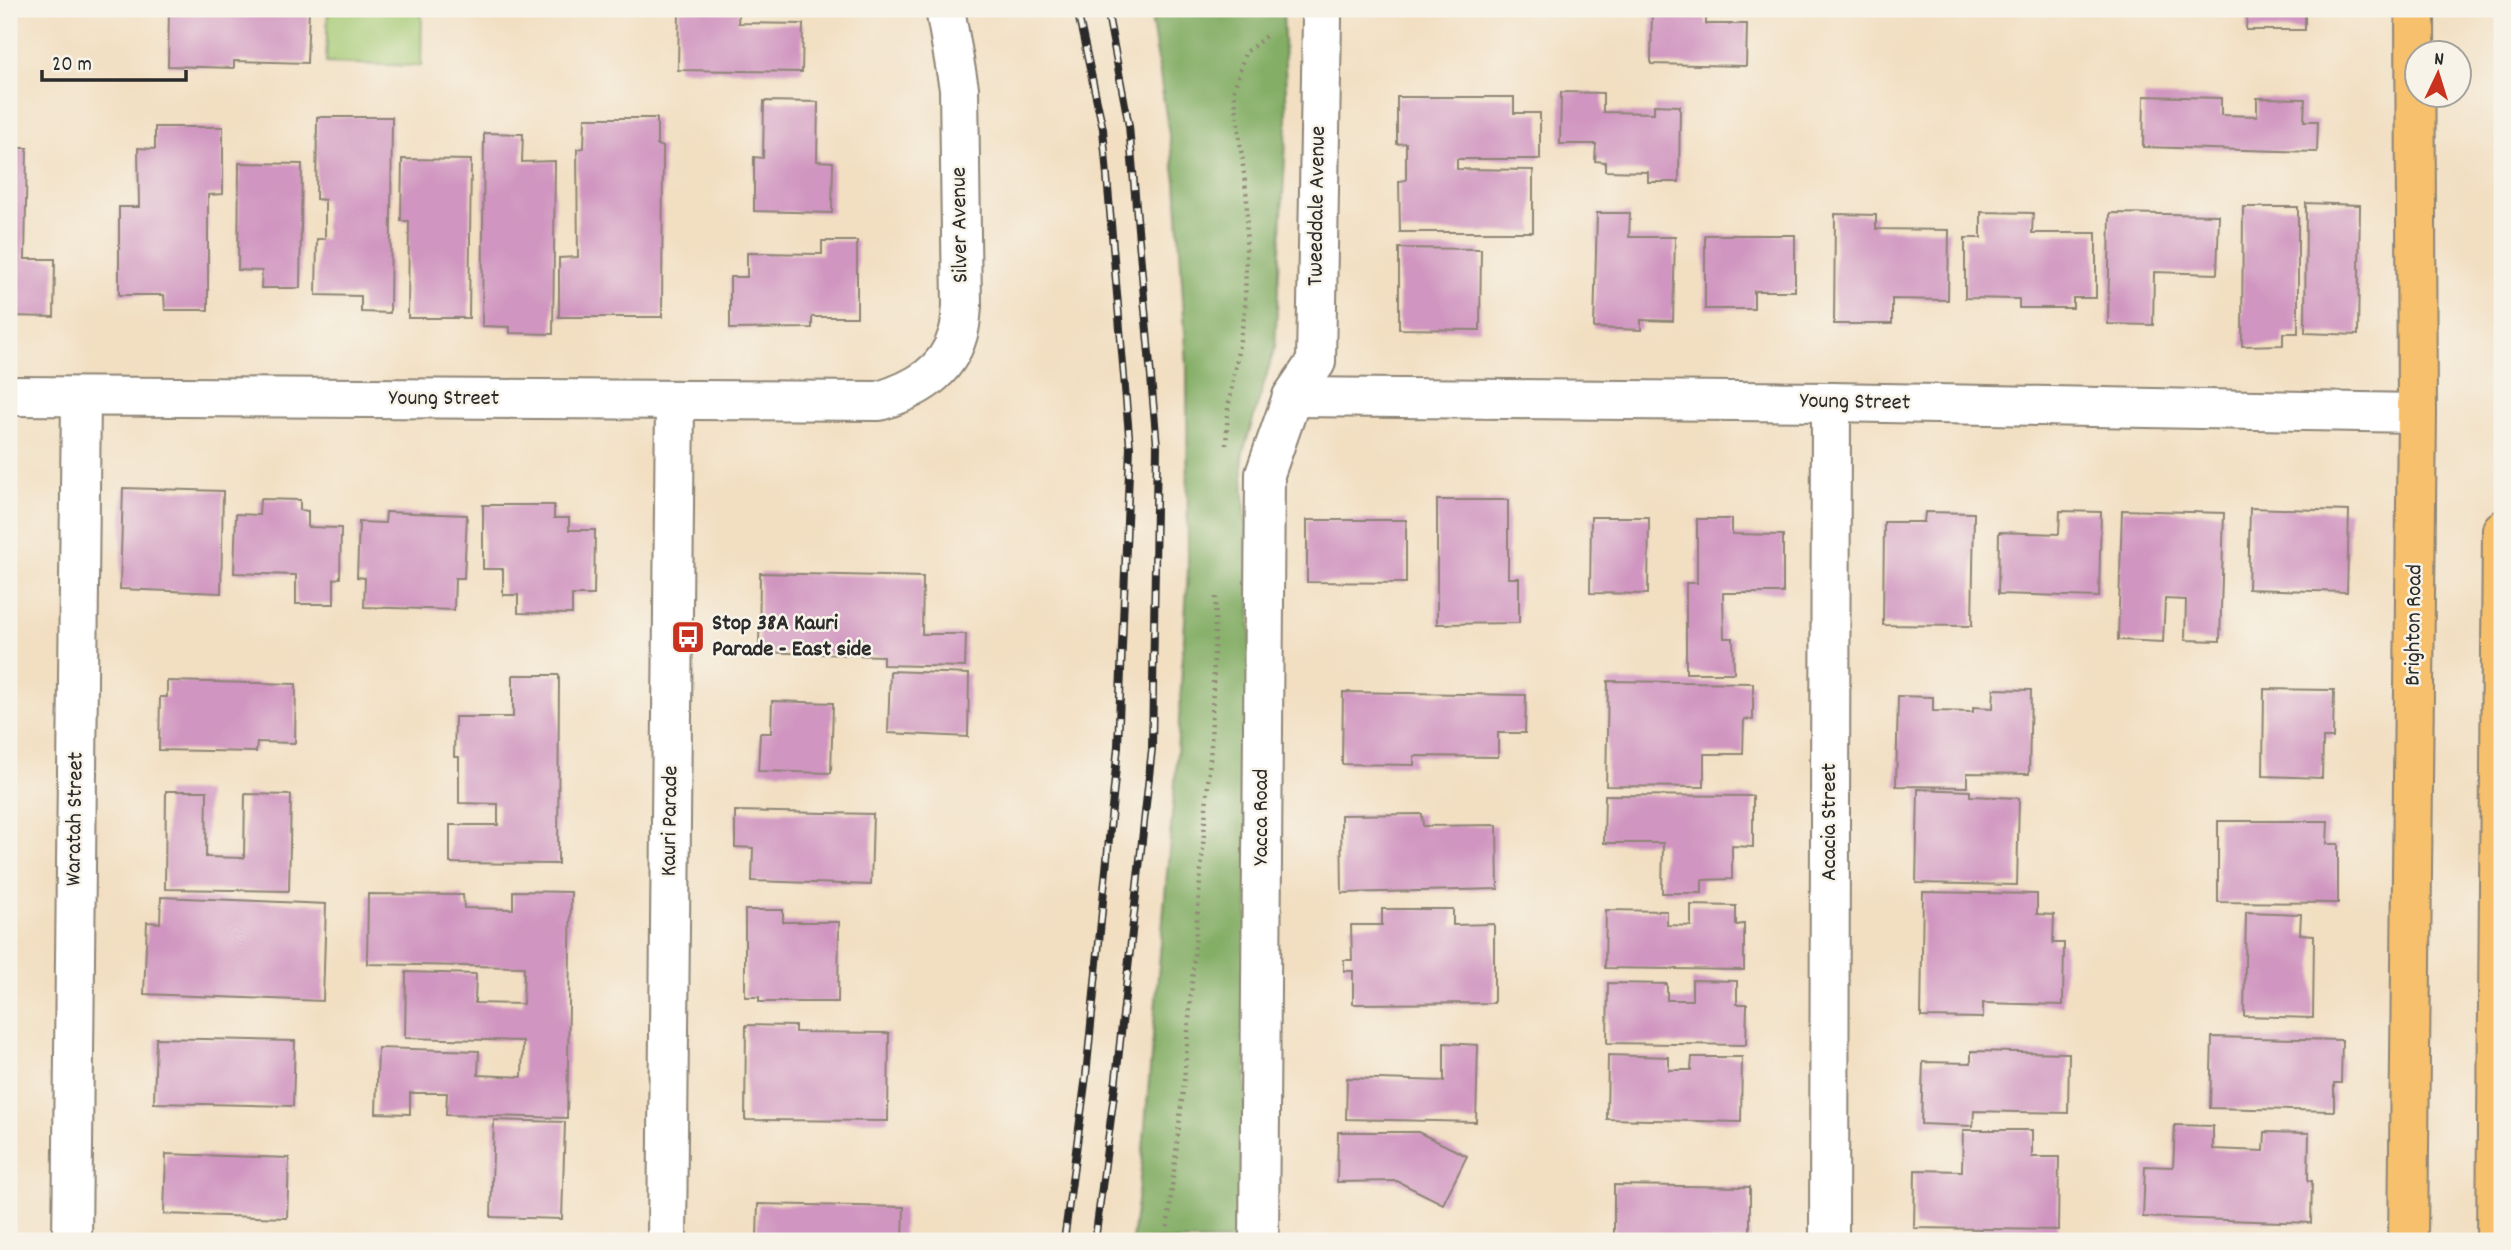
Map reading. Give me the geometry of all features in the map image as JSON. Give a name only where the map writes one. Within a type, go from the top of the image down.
[{"type":"main road","name":"Brighton Road","points":[[2408,1241],[2417,413],[2414,9]]},
{"type":"main road","points":[[2496,1241],[2502,530]]},
{"type":"street","name":"Silver Avenue","points":[[879,401],[908,392],[933,375],[949,354],[958,333],[962,306],[959,88],[945,9]]},
{"type":"street","name":"Tweeddale Avenue","points":[[1292,397],[1316,362],[1322,18],[1319,9]]},
{"type":"street","name":"Young Street","points":[[9,396],[879,401]]},
{"type":"street","name":"Waratah Street","points":[[72,1241],[81,397]]},
{"type":"street","name":"Young Street","points":[[1292,397],[1831,402],[2417,413]]},
{"type":"street","name":"Yacca Road","points":[[1259,1241],[1265,474],[1292,397]]},
{"type":"street","name":"Kauri Parade","points":[[667,1241],[675,400]]},
{"type":"street","name":"Acacia Street","points":[[1829,1241],[1831,402]]},
{"type":"path","points":[[1226,446],[1228,409],[1245,297],[1247,200],[1234,90],[1245,53],[1266,36]]},
{"type":"path","points":[[1166,1241],[1184,1081],[1212,746],[1216,587]]},
{"type":"green space","points":[[328,9],[422,9],[421,66],[326,63]]},
{"type":"green space","points":[[1150,9],[1283,10],[1287,121],[1275,347],[1242,456],[1251,621],[1244,1241],[1132,1241],[1142,1161],[1176,770],[1188,570],[1187,367],[1176,181]]},
{"type":"building","points":[[169,9],[309,9],[307,63],[234,61],[234,68],[168,66]]},
{"type":"building","points":[[679,9],[739,9],[738,23],[803,24],[802,72],[678,70]]},
{"type":"building","points":[[1652,9],[1706,9],[1706,24],[1747,24],[1746,66],[1651,64]]},
{"type":"building","points":[[2247,9],[2305,9],[2305,30],[2246,30]]},
{"type":"building","points":[[1561,92],[1603,93],[1603,112],[1654,113],[1654,105],[1680,106],[1679,182],[1648,182],[1648,172],[1605,171],[1605,162],[1595,161],[1596,144],[1560,144]]},
{"type":"building","points":[[2144,96],[2221,98],[2221,115],[2257,116],[2257,98],[2305,99],[2304,121],[2318,121],[2317,152],[2143,147]]},
{"type":"building","points":[[1397,97],[1514,97],[1514,113],[1540,113],[1540,159],[1457,159],[1457,169],[1533,170],[1533,232],[1400,232],[1399,181],[1406,180],[1406,143],[1397,144]]},
{"type":"building","points":[[764,101],[818,102],[817,161],[833,162],[832,213],[754,211],[754,157],[763,158]]},
{"type":"building","points":[[317,117],[392,117],[390,313],[361,312],[361,296],[316,295],[317,239],[325,239],[325,200],[316,199]]},
{"type":"building","points":[[585,118],[657,118],[657,145],[663,147],[662,317],[559,317],[559,258],[578,257],[577,149],[584,148]]},
{"type":"building","points":[[155,127],[223,127],[223,194],[208,195],[208,310],[165,310],[164,295],[119,295],[119,207],[139,207],[138,148],[155,149]]},
{"type":"building","points":[[484,133],[523,134],[522,162],[555,161],[553,334],[510,333],[510,327],[482,326]]},
{"type":"building","points":[[9,148],[27,148],[25,259],[55,259],[54,317],[9,316]]},
{"type":"building","points":[[402,159],[471,160],[469,318],[408,318],[409,221],[401,221]]},
{"type":"building","points":[[239,163],[302,164],[300,288],[261,288],[262,271],[238,270]]},
{"type":"building","points":[[2306,203],[2360,205],[2358,335],[2305,333]]},
{"type":"building","points":[[2243,207],[2298,207],[2298,333],[2283,333],[2283,345],[2242,346]]},
{"type":"building","points":[[1981,212],[2033,213],[2032,233],[2096,233],[2096,298],[2073,298],[2073,308],[2019,308],[2019,299],[1965,298],[1965,238],[1981,238]]},
{"type":"building","points":[[1597,213],[1630,213],[1629,237],[1675,237],[1673,321],[1641,320],[1641,330],[1594,328]]},
{"type":"building","points":[[2110,213],[2219,215],[2217,274],[2154,272],[2153,325],[2108,324]]},
{"type":"building","points":[[1835,214],[1876,215],[1876,229],[1949,230],[1948,300],[1892,299],[1892,324],[1834,324]]},
{"type":"building","points":[[1705,235],[1795,235],[1795,291],[1754,291],[1754,309],[1705,309]]},
{"type":"building","points":[[822,241],[857,241],[857,317],[812,317],[812,328],[730,329],[730,277],[747,277],[747,253],[822,254]]},
{"type":"building","points":[[1399,248],[1481,249],[1480,330],[1399,329]]},
{"type":"building","points":[[123,488],[223,491],[221,593],[120,589]]},
{"type":"building","points":[[260,499],[300,500],[300,510],[308,511],[308,527],[341,528],[340,578],[334,579],[334,604],[296,604],[296,575],[234,573],[236,514],[259,515]]},
{"type":"building","points":[[1437,500],[1508,500],[1508,578],[1519,578],[1519,623],[1437,624]]},
{"type":"building","points":[[483,505],[554,505],[554,518],[569,518],[569,530],[595,530],[594,595],[572,595],[572,614],[518,613],[518,595],[503,595],[503,569],[483,569]]},
{"type":"building","points":[[2250,508],[2349,511],[2347,592],[2248,589]]},
{"type":"building","points":[[2122,510],[2224,513],[2220,641],[2185,640],[2186,600],[2165,599],[2163,642],[2118,640]]},
{"type":"building","points":[[2060,511],[2101,512],[2099,597],[1998,594],[1999,532],[2059,534]]},
{"type":"building","points":[[386,512],[467,515],[464,578],[455,578],[454,610],[364,607],[365,578],[357,577],[359,522],[385,523]]},
{"type":"building","points":[[1925,512],[1974,513],[1972,626],[1883,625],[1884,522],[1924,522]]},
{"type":"building","points":[[1591,517],[1649,517],[1648,594],[1590,593]]},
{"type":"building","points":[[1697,519],[1732,519],[1732,534],[1783,535],[1783,593],[1723,593],[1724,638],[1733,638],[1734,673],[1686,673],[1686,583],[1697,583]]},
{"type":"building","points":[[1307,520],[1406,520],[1406,583],[1307,582]]},
{"type":"building","points":[[760,573],[923,577],[922,634],[966,634],[965,667],[883,665],[883,656],[759,652]]},
{"type":"building","points":[[890,671],[969,674],[968,737],[888,733]]},
{"type":"building","points":[[513,675],[559,675],[558,864],[450,863],[450,825],[498,825],[498,804],[459,803],[459,757],[454,757],[455,717],[513,717]]},
{"type":"building","points":[[167,681],[296,684],[295,743],[257,742],[256,752],[159,750],[160,697],[167,697]]},
{"type":"building","points":[[1608,681],[1753,683],[1753,720],[1744,719],[1743,754],[1704,754],[1704,787],[1606,786]]},
{"type":"building","points":[[1994,689],[2031,690],[2029,774],[1967,773],[1967,787],[1896,786],[1898,696],[1933,697],[1933,711],[1973,712],[1973,707],[1993,708]]},
{"type":"building","points":[[2264,689],[2334,690],[2333,738],[2323,738],[2322,778],[2263,776]]},
{"type":"building","points":[[1343,692],[1526,695],[1525,733],[1498,733],[1498,757],[1414,756],[1414,765],[1342,764]]},
{"type":"building","points":[[772,701],[833,703],[831,773],[758,771],[760,733],[771,733]]},
{"type":"building","points":[[1918,789],[1970,791],[1970,796],[2019,798],[2017,885],[1916,883]]},
{"type":"building","points":[[166,791],[207,791],[206,857],[244,858],[245,794],[291,795],[289,891],[165,889]]},
{"type":"building","points":[[1605,795],[1753,796],[1753,847],[1732,846],[1732,879],[1702,880],[1702,893],[1662,893],[1663,843],[1604,843]]},
{"type":"building","points":[[735,811],[873,814],[871,885],[752,881],[753,848],[735,847]]},
{"type":"building","points":[[1422,814],[1423,826],[1497,825],[1498,889],[1342,893],[1341,815]]},
{"type":"building","points":[[2218,821],[2328,821],[2327,844],[2338,844],[2338,903],[2218,902]]},
{"type":"building","points":[[513,891],[571,892],[567,1118],[446,1115],[447,1093],[410,1093],[410,1114],[376,1113],[378,1048],[479,1051],[478,1075],[522,1077],[523,1041],[405,1038],[406,972],[476,974],[475,1003],[523,1004],[524,967],[367,964],[368,894],[463,895],[464,908],[513,909]]},
{"type":"building","points":[[1923,892],[2037,894],[2037,914],[2054,915],[2053,943],[2064,943],[2063,1005],[1983,1003],[1983,1018],[1921,1017]]},
{"type":"building","points":[[161,897],[326,904],[323,1001],[144,994],[147,922],[160,923]]},
{"type":"building","points":[[1691,905],[1736,906],[1736,925],[1744,924],[1744,970],[1605,968],[1606,910],[1667,911],[1667,925],[1691,926]]},
{"type":"building","points":[[1382,909],[1453,909],[1453,925],[1494,924],[1494,1003],[1353,1004],[1353,971],[1344,971],[1344,960],[1352,960],[1351,925],[1382,925]]},
{"type":"building","points":[[745,910],[783,910],[783,922],[839,922],[838,1002],[759,1002],[759,997],[745,997]]},
{"type":"building","points":[[2246,912],[2301,914],[2300,934],[2314,935],[2313,1018],[2244,1016]]},
{"type":"building","points":[[1692,980],[1737,981],[1737,1004],[1747,1004],[1746,1045],[1607,1043],[1608,983],[1667,984],[1667,1000],[1692,1000]]},
{"type":"building","points":[[746,1025],[795,1026],[795,1032],[889,1033],[888,1121],[745,1120]]},
{"type":"building","points":[[2212,1037],[2342,1040],[2341,1083],[2334,1083],[2334,1111],[2210,1108]]},
{"type":"building","points":[[156,1038],[295,1041],[293,1106],[154,1103]]},
{"type":"building","points":[[1444,1043],[1478,1045],[1476,1122],[1346,1119],[1347,1078],[1444,1081]]},
{"type":"building","points":[[1971,1051],[2069,1053],[2068,1113],[1974,1111],[1973,1126],[1921,1124],[1923,1062],[1971,1063]]},
{"type":"building","points":[[1608,1055],[1669,1057],[1669,1070],[1691,1070],[1692,1057],[1742,1057],[1741,1122],[1607,1119]]},
{"type":"building","points":[[494,1120],[565,1122],[562,1219],[491,1217]]},
{"type":"building","points":[[2175,1125],[2213,1126],[2213,1149],[2264,1151],[2265,1132],[2309,1133],[2311,1223],[2143,1217],[2145,1166],[2173,1167]]},
{"type":"building","points":[[1963,1130],[2032,1130],[2032,1157],[2059,1157],[2058,1230],[1914,1228],[1915,1170],[1962,1171]]},
{"type":"building","points":[[1338,1132],[1418,1132],[1467,1156],[1443,1204],[1397,1181],[1337,1182]]},
{"type":"building","points":[[166,1154],[289,1158],[287,1218],[164,1214]]},
{"type":"building","points":[[1614,1185],[1750,1187],[1750,1241],[1614,1241]]},
{"type":"building","points":[[758,1204],[904,1207],[903,1241],[754,1241],[757,1237]]},
{"type":"building","points":[[445,1237],[518,1239],[518,1241],[445,1241]]},
{"type":"railway","points":[[1064,1241],[1086,1076],[1118,746],[1130,447],[1103,129],[1077,9]]},
{"type":"railway","points":[[1095,1241],[1116,1079],[1152,749],[1157,446],[1129,126],[1107,9]]},
{"type":"place","name":"Stop 38A Kauri Parade - East side","points":[[688,637]]}]
